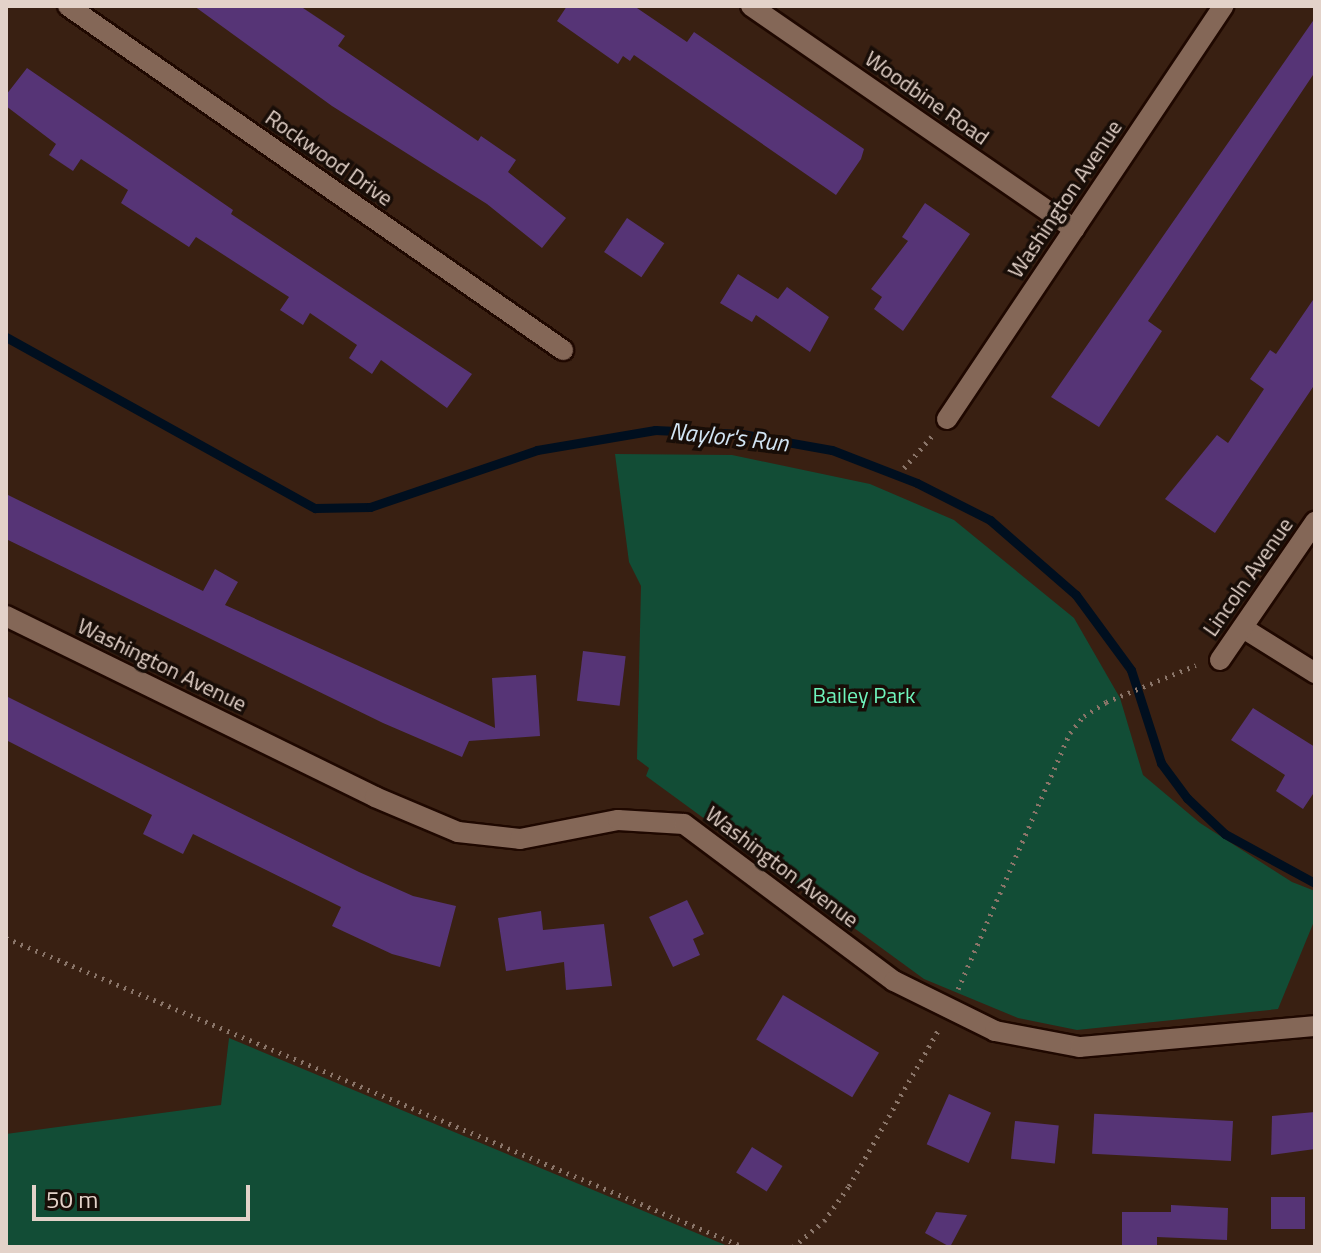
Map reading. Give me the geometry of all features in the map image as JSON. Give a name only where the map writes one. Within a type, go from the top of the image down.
[{"type":"street","name":"Rockwood Drive","points":[[68,6],[563,350]]},
{"type":"street","name":"Woodbine Road","points":[[751,6],[1074,229]]},
{"type":"street","name":"Washington Avenue","points":[[947,419],[1224,6]]},
{"type":"street","name":"Lincoln Avenue","points":[[1220,660],[1315,522]]},
{"type":"street","name":"Washington Avenue","points":[[6,616],[375,797],[458,832],[520,839],[618,820],[684,824],[894,981],[995,1031],[1080,1047],[1315,1026]]},
{"type":"street","points":[[1243,628],[1315,673]]},
{"type":"path","points":[[904,468],[947,419]]},
{"type":"path","points":[[793,1247],[824,1221],[849,1186],[950,1010],[1070,733],[1084,716],[1120,698],[1159,683],[1187,667],[1220,660]]},
{"type":"path","points":[[6,938],[744,1247]]},
{"type":"green space","name":"Bailey Park","points":[[615,454],[732,455],[870,484],[954,520],[1074,618],[1120,698],[1143,775],[1200,823],[1292,882],[1315,891],[1315,919],[1278,1009],[1077,1030],[1018,1018],[924,979],[646,776],[649,768],[637,759],[641,586],[629,562]]},
{"type":"green space","points":[[229,1038],[730,1247],[6,1247],[6,1134],[221,1105]]},
{"type":"building","points":[[194,6],[300,6],[345,36],[338,46],[478,141],[481,136],[516,160],[508,172],[566,218],[542,248],[487,204],[332,106]]},
{"type":"building","points":[[567,6],[634,6],[687,42],[694,32],[864,149],[861,159],[836,195],[634,55],[630,61],[623,56],[618,64],[557,21]]},
{"type":"building","points":[[1315,18],[1315,72],[1148,321],[1162,331],[1099,427],[1051,397]]},
{"type":"building","points":[[27,68],[233,210],[231,214],[472,374],[447,408],[381,360],[372,374],[349,358],[357,345],[310,313],[303,325],[280,310],[289,297],[196,237],[189,247],[121,203],[128,190],[81,159],[73,171],[49,155],[56,144],[6,106],[6,95]]},
{"type":"building","points":[[925,203],[970,234],[903,331],[874,309],[882,297],[871,289],[908,241],[902,237]]},
{"type":"building","points":[[627,218],[664,243],[641,277],[604,252]]},
{"type":"building","points":[[738,274],[778,299],[787,287],[829,317],[810,352],[756,315],[752,322],[720,303]]},
{"type":"building","points":[[1315,297],[1315,384],[1215,533],[1165,499],[1217,435],[1228,443],[1264,389],[1250,379],[1270,350],[1276,354]]},
{"type":"building","points":[[6,494],[203,591],[215,569],[238,582],[225,605],[495,728],[492,678],[536,675],[540,736],[469,741],[462,757],[383,723],[6,539]]},
{"type":"building","points":[[583,651],[626,656],[620,706],[577,701]]},
{"type":"building","points":[[6,696],[359,872],[413,896],[456,906],[440,967],[392,954],[332,926],[341,907],[193,834],[183,854],[143,834],[152,815],[6,740]]},
{"type":"building","points":[[1253,708],[1315,747],[1315,791],[1303,809],[1276,791],[1285,775],[1231,740]]},
{"type":"building","points":[[687,900],[704,934],[693,939],[700,955],[673,967],[649,917]]},
{"type":"building","points":[[541,911],[543,930],[604,924],[612,986],[566,990],[564,962],[506,971],[498,918]]},
{"type":"building","points":[[783,995],[879,1053],[852,1097],[756,1040]]},
{"type":"building","points":[[949,1094],[991,1113],[969,1163],[927,1144]]},
{"type":"building","points":[[1315,1112],[1315,1149],[1271,1155],[1272,1116]]},
{"type":"building","points":[[1094,1114],[1233,1121],[1231,1161],[1092,1154]]},
{"type":"building","points":[[1015,1121],[1059,1126],[1055,1163],[1011,1159]]},
{"type":"building","points":[[752,1147],[783,1166],[767,1192],[736,1172]]},
{"type":"building","points":[[1271,1197],[1305,1197],[1305,1229],[1271,1229]]},
{"type":"building","points":[[1171,1205],[1228,1208],[1227,1240],[1157,1237],[1157,1246],[1122,1246],[1122,1212],[1171,1212]]},
{"type":"building","points":[[936,1212],[967,1215],[950,1247],[925,1233]]},
{"type":"waterway","name":"Naylor's Run","points":[[6,337],[315,508],[370,507],[537,450],[655,430],[742,434],[832,450],[917,483],[990,520],[1076,595],[1131,670],[1161,763],[1187,798],[1225,834],[1315,883]]}]
